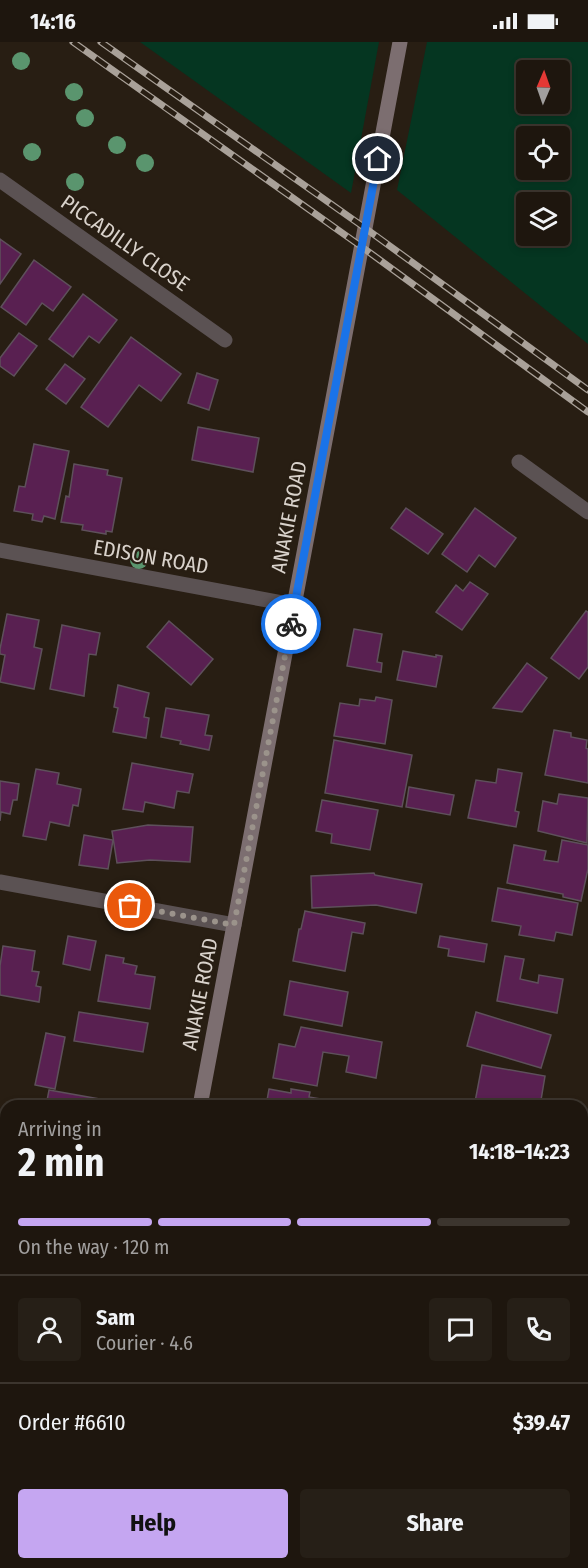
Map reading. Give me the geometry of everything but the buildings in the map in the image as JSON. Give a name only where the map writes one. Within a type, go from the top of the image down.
[{"type":"main road","name":"ANAKIE ROAD","points":[[201,1100],[400,42]]},
{"type":"street","name":"PICCADILLY CLOSE","points":[[0,180],[225,340]]},
{"type":"street","points":[[519,462],[588,512]]},
{"type":"street","name":"EDISON ROAD","points":[[0,550],[294,605]]},
{"type":"street","points":[[0,882],[234,925]]},
{"type":"green space","points":[[140,42],[379,42],[351,193]]},
{"type":"green space","points":[[427,42],[588,42],[588,344],[397,190]]},
{"type":"railway","points":[[73,42],[362,247],[588,412]]},
{"type":"railway","points":[[101,42],[365,228],[588,390]]},
{"type":"way so far","points":[[130,906],[234,925],[291,624]]},
{"type":"route","points":[[291,624],[378,159]]}]
